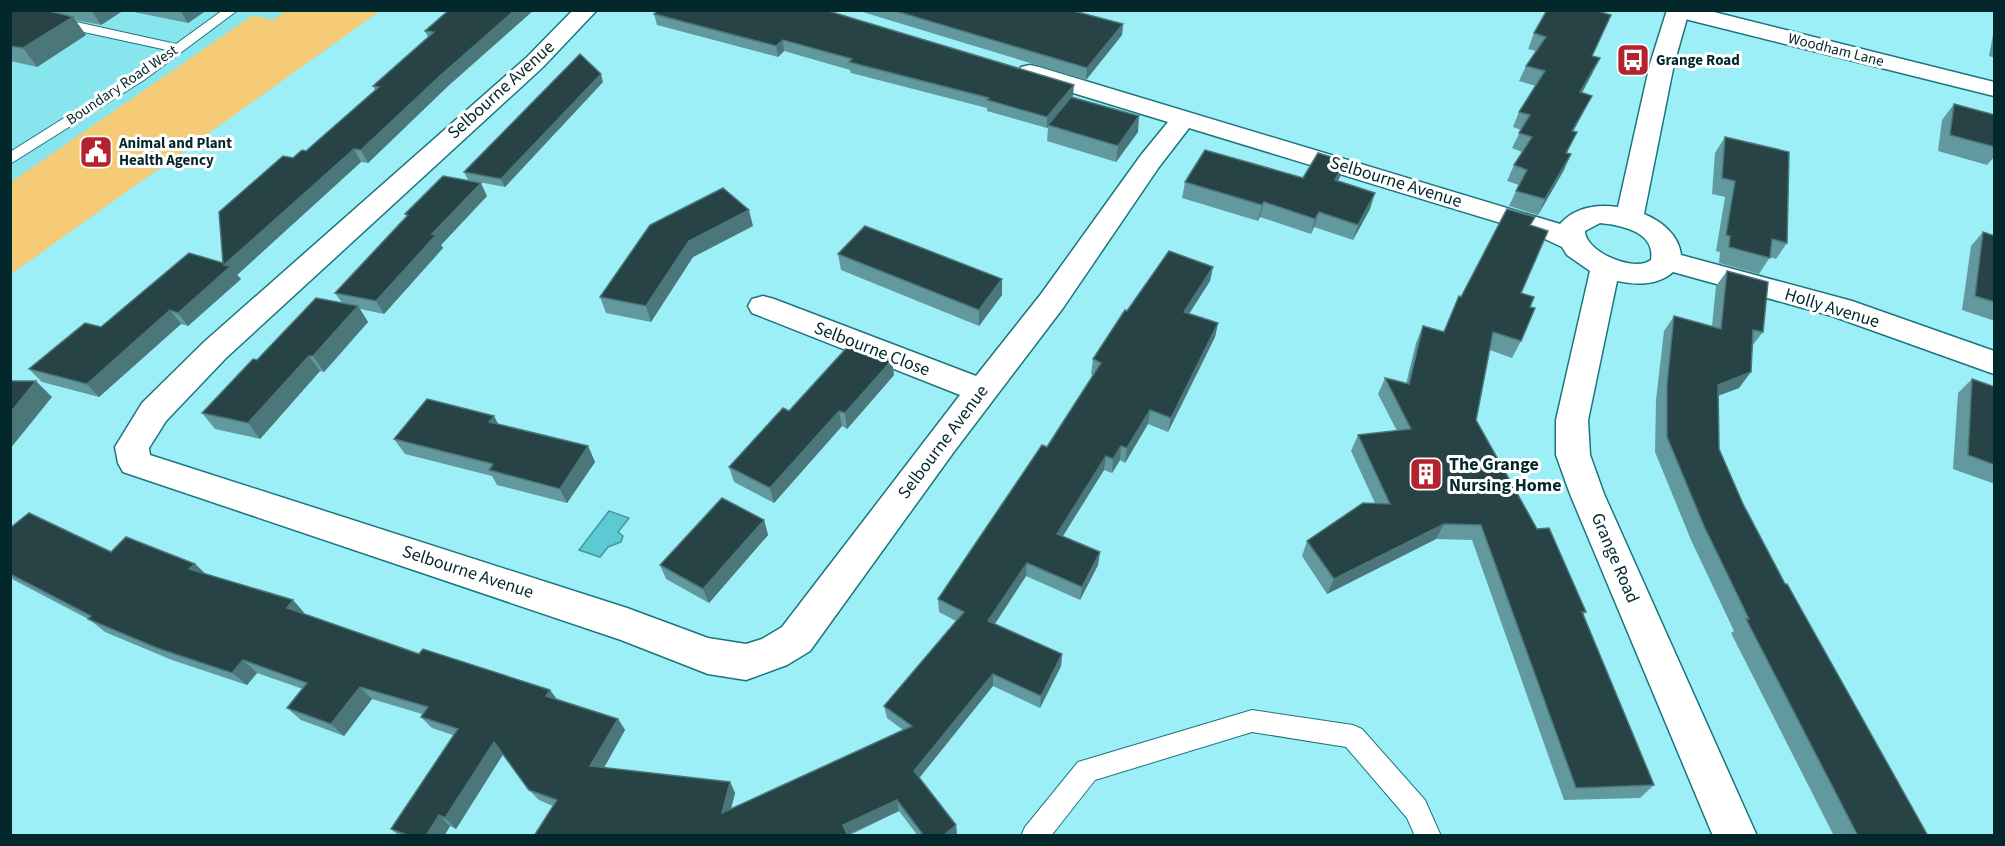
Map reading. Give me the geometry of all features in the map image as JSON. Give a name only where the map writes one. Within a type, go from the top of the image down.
[{"type":"street","name":"Selbourne Avenue","points":[[586,10],[535,62],[207,357],[154,412],[132,447],[135,463],[627,625],[708,656],[746,662],[773,653],[796,639],[1052,301],[1150,161],[1184,118]]},
{"type":"street","name":"Woodham Lane","points":[[1678,11],[1995,89]]},
{"type":"street","points":[[1629,219],[1662,63],[1678,11]]},
{"type":"street","name":"Selbourne Avenue","points":[[1006,65],[1540,226],[1572,240]]},
{"type":"street","points":[[1614,215],[1644,225],[1664,242],[1668,252],[1667,261],[1661,268],[1644,274],[1621,273],[1605,268],[1578,251],[1572,240],[1571,231],[1576,222],[1585,217],[1614,215]]},
{"type":"street","name":"Holly Avenue","points":[[1667,261],[1841,308],[1995,363]]},
{"type":"street","name":"Grange Road","points":[[1605,268],[1572,420],[1573,455],[1587,494],[1735,836]]},
{"type":"street","name":"Selbourne Close","points":[[763,306],[982,391]]},
{"type":"lane","name":"Boundary Road West","points":[[10,159],[18,148],[139,77],[232,10]]},
{"type":"lane","points":[[10,12],[177,48]]},
{"type":"lane","points":[[1034,836],[1087,770],[1252,721],[1353,737],[1416,809],[1428,836]]},
{"type":"shaded area","points":[[287,10],[380,11],[11,274],[11,182],[253,15],[273,20]]},
{"type":"shaded area","name":"Animal and Plant Health Agency","points":[[11,11],[380,11],[11,274]]},
{"type":"shaded area","points":[[609,511],[629,518],[618,532],[623,536],[621,542],[608,547],[600,557],[579,550]]},
{"type":"building","points":[[10,10],[45,10],[73,17],[23,48],[10,46]]},
{"type":"building","points":[[449,10],[515,10],[361,150],[354,149],[224,265],[231,266],[178,313],[170,310],[87,384],[29,369],[85,323],[101,327],[189,253],[223,263],[219,212],[283,156],[293,158],[302,150],[306,151],[379,87],[373,86],[434,32],[425,31]]},
{"type":"building","points":[[658,10],[825,10],[1074,85],[1047,117],[987,100],[989,98],[849,62],[852,59],[783,40],[776,46],[654,14]]},
{"type":"building","points":[[892,10],[1070,10],[1123,24],[1087,68]]},
{"type":"building","points":[[1547,10],[1594,10],[1611,15],[1592,56],[1600,58],[1580,92],[1592,96],[1572,131],[1577,132],[1566,153],[1571,154],[1545,199],[1516,191],[1527,170],[1514,165],[1532,137],[1519,133],[1530,115],[1519,112],[1545,71],[1526,66],[1546,37],[1534,33]]},
{"type":"building","points":[[580,54],[601,74],[501,179],[464,172]]},
{"type":"building","points":[[1071,97],[1139,116],[1118,146],[1048,125]]},
{"type":"building","points":[[1954,104],[1995,115],[1995,147],[1950,135]]},
{"type":"building","points":[[1725,137],[1789,152],[1787,243],[1772,239],[1770,258],[1729,247],[1730,236],[1726,235],[1735,181],[1722,178]]},
{"type":"building","points":[[1205,150],[1303,178],[1318,153],[1345,161],[1335,180],[1375,193],[1358,225],[1319,212],[1315,219],[1264,202],[1262,205],[1185,182]]},
{"type":"building","points":[[443,176],[481,183],[432,234],[436,235],[376,301],[335,293],[408,215],[405,214]]},
{"type":"building","points":[[723,188],[749,210],[689,241],[646,306],[600,297],[650,225]]},
{"type":"building","points":[[1507,209],[1535,217],[1530,225],[1548,231],[1521,293],[1534,297],[1530,307],[1535,308],[1521,341],[1493,332],[1476,420],[1537,529],[1549,528],[1586,612],[1582,612],[1654,785],[1576,788],[1481,525],[1444,524],[1334,579],[1307,541],[1363,503],[1390,504],[1358,435],[1411,429],[1385,378],[1409,384],[1423,326],[1444,332],[1459,296],[1461,297]]},
{"type":"building","points":[[865,226],[1002,279],[979,310],[838,254]]},
{"type":"building","points":[[1983,232],[1995,236],[1995,302],[1975,296]]},
{"type":"building","points":[[1169,251],[1213,267],[1184,312],[1218,323],[1171,418],[1150,410],[1127,448],[1121,446],[1113,459],[1106,456],[1057,534],[1100,552],[1082,587],[1027,563],[988,621],[1062,654],[1041,696],[993,674],[914,771],[956,825],[943,836],[924,836],[897,800],[843,825],[848,836],[534,836],[557,800],[529,790],[494,742],[445,818],[439,815],[426,836],[410,836],[391,829],[458,729],[421,717],[428,707],[360,687],[331,724],[287,708],[307,683],[243,660],[232,673],[157,648],[88,619],[91,616],[10,574],[10,528],[29,513],[111,552],[126,537],[195,564],[189,569],[293,600],[287,608],[419,654],[423,649],[550,690],[546,696],[618,719],[590,766],[730,782],[722,813],[912,726],[884,706],[964,612],[938,599],[1042,445],[1047,447],[1101,363],[1093,359],[1125,310],[1127,311]]},
{"type":"building","points":[[1727,271],[1768,282],[1763,332],[1753,330],[1751,372],[1718,385],[1719,449],[1743,504],[1785,584],[1928,836],[1858,836],[1746,619],[1749,619],[1704,526],[1667,437],[1667,384],[1674,316],[1721,329]]},
{"type":"building","points":[[316,298],[358,306],[248,423],[202,413],[253,359],[257,360]]},
{"type":"building","points":[[852,342],[892,360],[845,413],[839,411],[770,488],[729,467],[783,408],[789,411]]},
{"type":"building","points":[[1972,379],[1995,387],[1995,465],[1968,455]]},
{"type":"building","points":[[10,381],[36,381],[10,413]]},
{"type":"building","points":[[427,399],[494,416],[489,422],[588,446],[560,489],[489,470],[493,464],[394,439]]},
{"type":"building","points":[[722,498],[764,520],[703,589],[660,565]]},
{"type":"place","name":"Grange Road","points":[[1633,60]]},
{"type":"place","name":"Animal and Plant Health Agency","points":[[96,152]]},
{"type":"place","name":"The Grange Nursing Home","points":[[1426,474]]}]
